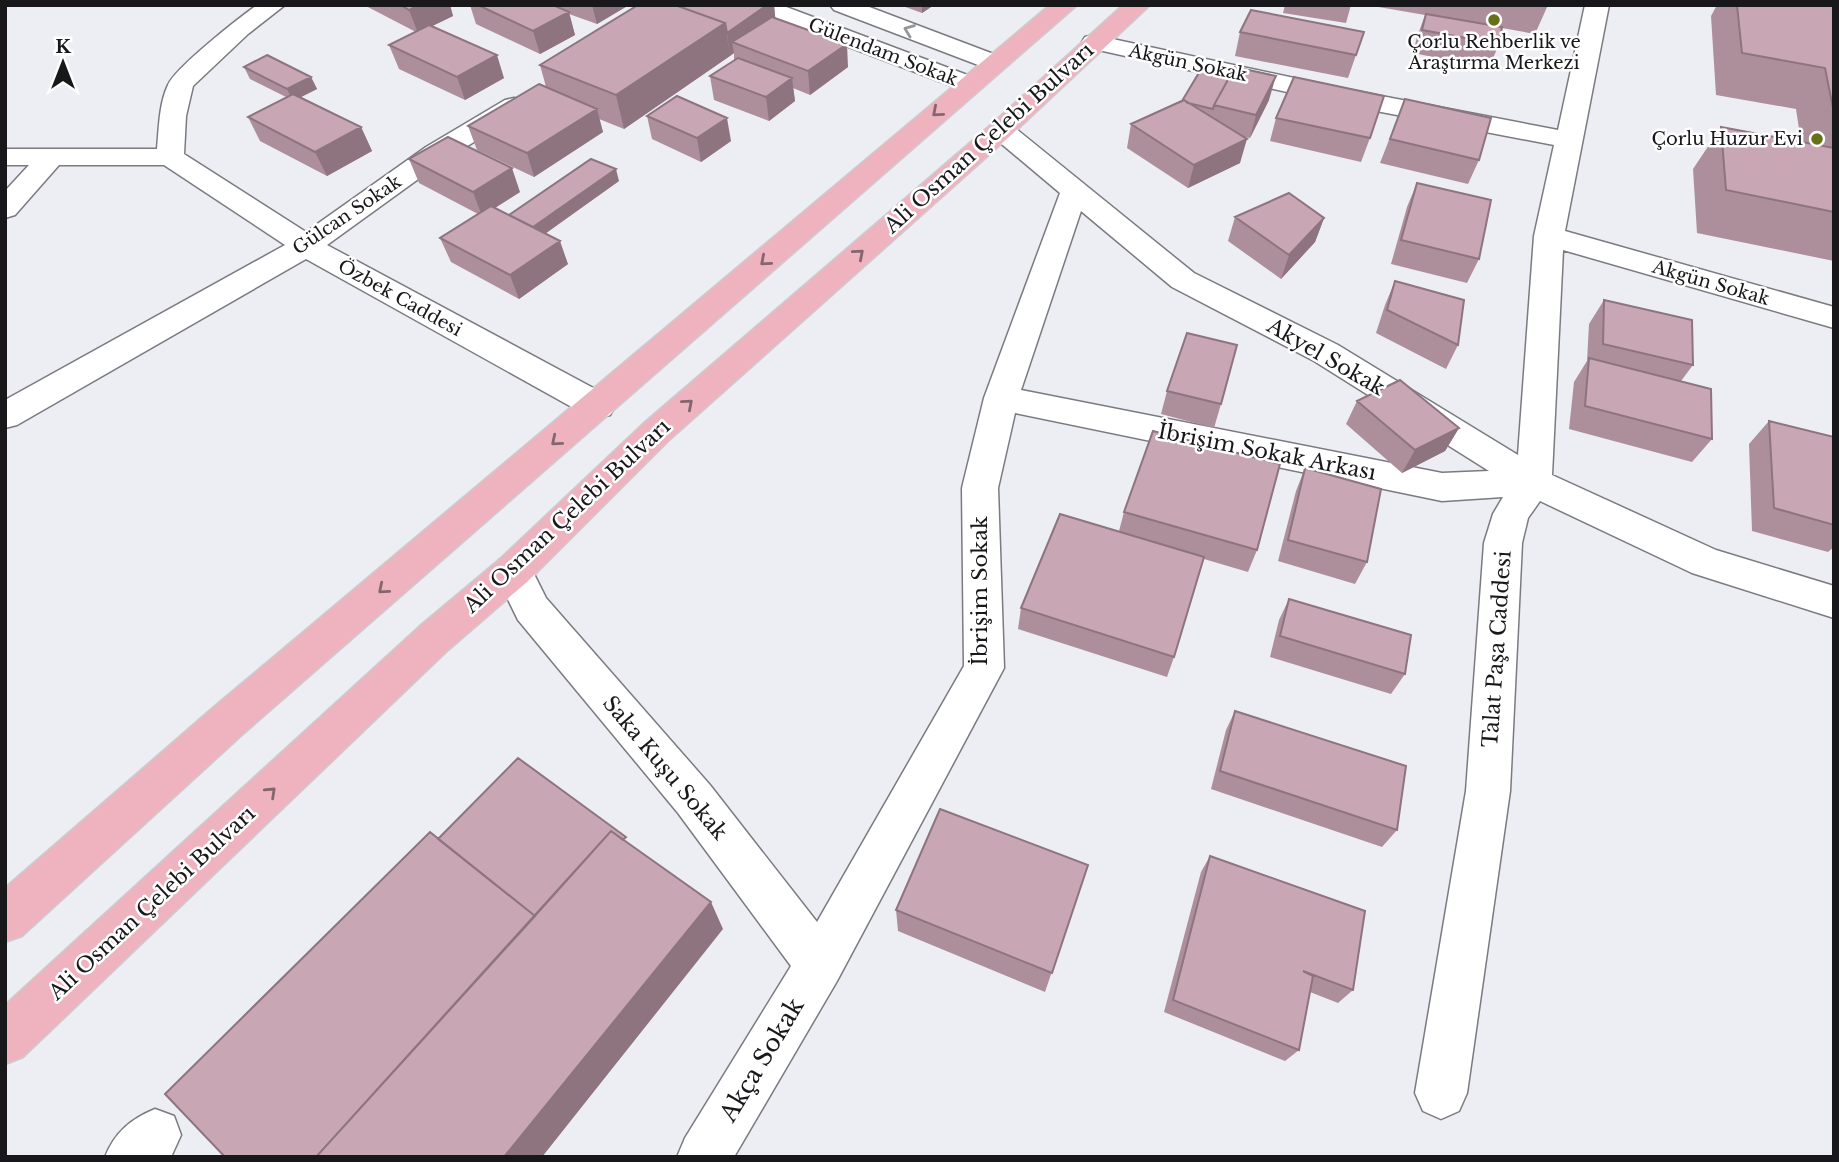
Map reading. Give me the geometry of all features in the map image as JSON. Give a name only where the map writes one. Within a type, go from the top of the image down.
[{"type":"main road","points":[[5,919],[229,720],[1065,5]]},
{"type":"main road","name":"Ali Osman Çelebi Bulvarı","points":[[5,1039],[434,638],[513,570],[655,433],[1001,130],[1094,42],[1138,5]]},
{"type":"street","points":[[5,156],[170,157],[173,116],[181,84],[239,29],[274,5]]},
{"type":"street","name":"Gülendam Sokak","points":[[759,5],[982,74]]},
{"type":"street","name":"Gülendam Sokak","points":[[842,5],[982,74]]},
{"type":"street","points":[[1534,482],[1549,236],[1597,5]]},
{"type":"street","name":"Akgün Sokak","points":[[1094,42],[1350,98],[1569,140]]},
{"type":"street","name":"Gülcan Sokak","points":[[5,416],[306,246],[436,153],[542,90]]},
{"type":"street","name":"Akyel Sokak","points":[[1001,130],[1183,280],[1326,353],[1534,482],[1705,562],[1834,602]]},
{"type":"street","points":[[5,209],[51,157]]},
{"type":"street","name":"Özbek Caddesi","points":[[170,157],[306,246],[598,406]]},
{"type":"street","name":"İbrişim Sokak","points":[[820,964],[984,668],[980,488],[1001,398],[1074,192]]},
{"type":"street","name":"Akgün Sokak","points":[[1549,236],[1834,318]]},
{"type":"street","name":"İbrişim Sokak Arkası","points":[[1001,398],[1442,488],[1534,482]]},
{"type":"street","name":"Talat Paşa Caddesi","points":[[1441,1093],[1488,791],[1503,543],[1511,514],[1534,482]]},
{"type":"street","name":"Saka Kuşu Sokak","points":[[513,570],[532,609],[694,799],[820,964]]},
{"type":"street","name":"Akça Sokak","points":[[704,1157],[820,964]]},
{"type":"building","points":[[401,5],[418,5],[409,10]]},
{"type":"building","points":[[478,5],[553,5],[569,12],[533,31]]},
{"type":"building","points":[[638,5],[675,5],[725,23],[616,95],[540,65]]},
{"type":"building","points":[[675,5],[767,5],[727,33],[725,23]]},
{"type":"building","points":[[1737,5],[1834,5],[1834,113],[1825,68],[1742,53]]},
{"type":"building","points":[[1251,10],[1364,32],[1356,55],[1240,32]]},
{"type":"building","points":[[1426,14],[1502,27],[1499,44],[1422,30]]},
{"type":"building","points":[[772,17],[847,44],[808,71],[732,42]]},
{"type":"building","points":[[429,25],[497,55],[457,77],[389,45]]},
{"type":"building","points":[[267,55],[311,77],[287,89],[244,67]]},
{"type":"building","points":[[738,58],[792,78],[766,97],[710,76]]},
{"type":"building","points":[[1235,67],[1276,76],[1256,115],[1214,105]]},
{"type":"building","points":[[1200,71],[1229,78],[1213,109],[1182,101]]},
{"type":"building","points":[[1294,77],[1384,96],[1370,138],[1276,118]]},
{"type":"building","points":[[539,84],[597,109],[527,153],[468,126]]},
{"type":"building","points":[[293,94],[361,127],[315,152],[248,117]]},
{"type":"building","points":[[677,96],[727,118],[697,138],[647,116]]},
{"type":"building","points":[[1405,99],[1491,118],[1479,160],[1390,139]]},
{"type":"building","points":[[1184,100],[1247,139],[1194,165],[1131,124]]},
{"type":"building","points":[[1721,127],[1834,148],[1834,212],[1726,190]]},
{"type":"building","points":[[448,137],[512,168],[473,192],[409,159]]},
{"type":"building","points":[[591,159],[616,169],[533,227],[509,215]]},
{"type":"building","points":[[1417,183],[1491,200],[1479,259],[1401,240]]},
{"type":"building","points":[[1289,193],[1324,218],[1289,255],[1235,217]]},
{"type":"building","points":[[491,206],[560,241],[510,275],[440,238]]},
{"type":"building","points":[[1395,281],[1464,300],[1458,345],[1387,310]]},
{"type":"building","points":[[1604,300],[1692,320],[1693,365],[1603,344]]},
{"type":"building","points":[[1187,333],[1237,345],[1221,404],[1167,391]]},
{"type":"building","points":[[1589,358],[1711,389],[1712,439],[1585,406]]},
{"type":"building","points":[[1400,380],[1459,428],[1415,450],[1357,401]]},
{"type":"building","points":[[1769,421],[1834,437],[1834,525],[1774,508]]},
{"type":"building","points":[[1153,431],[1280,464],[1257,550],[1124,512]]},
{"type":"building","points":[[1305,468],[1381,489],[1367,562],[1288,540]]},
{"type":"building","points":[[1060,514],[1204,557],[1174,657],[1021,608]]},
{"type":"building","points":[[1289,599],[1411,635],[1405,674],[1280,636]]},
{"type":"building","points":[[1235,711],[1406,766],[1397,830],[1220,771]]},
{"type":"building","points":[[518,758],[626,837],[623,840],[611,831],[535,916],[438,839]]},
{"type":"building","points":[[940,809],[1088,865],[1052,973],[896,910]]},
{"type":"building","points":[[611,831],[711,902],[504,1157],[316,1157]]},
{"type":"building","points":[[430,832],[535,916],[316,1157],[225,1157],[165,1094]]},
{"type":"building","points":[[1210,856],[1365,911],[1353,990],[1303,971],[1313,976],[1299,1050],[1173,1000]]},
{"type":"place","name":"Çorlu Rehberlik ve Araştırma Merkezi","points":[[1494,20]]},
{"type":"place","name":"Çorlu Huzur Evi","points":[[1817,139]]}]
